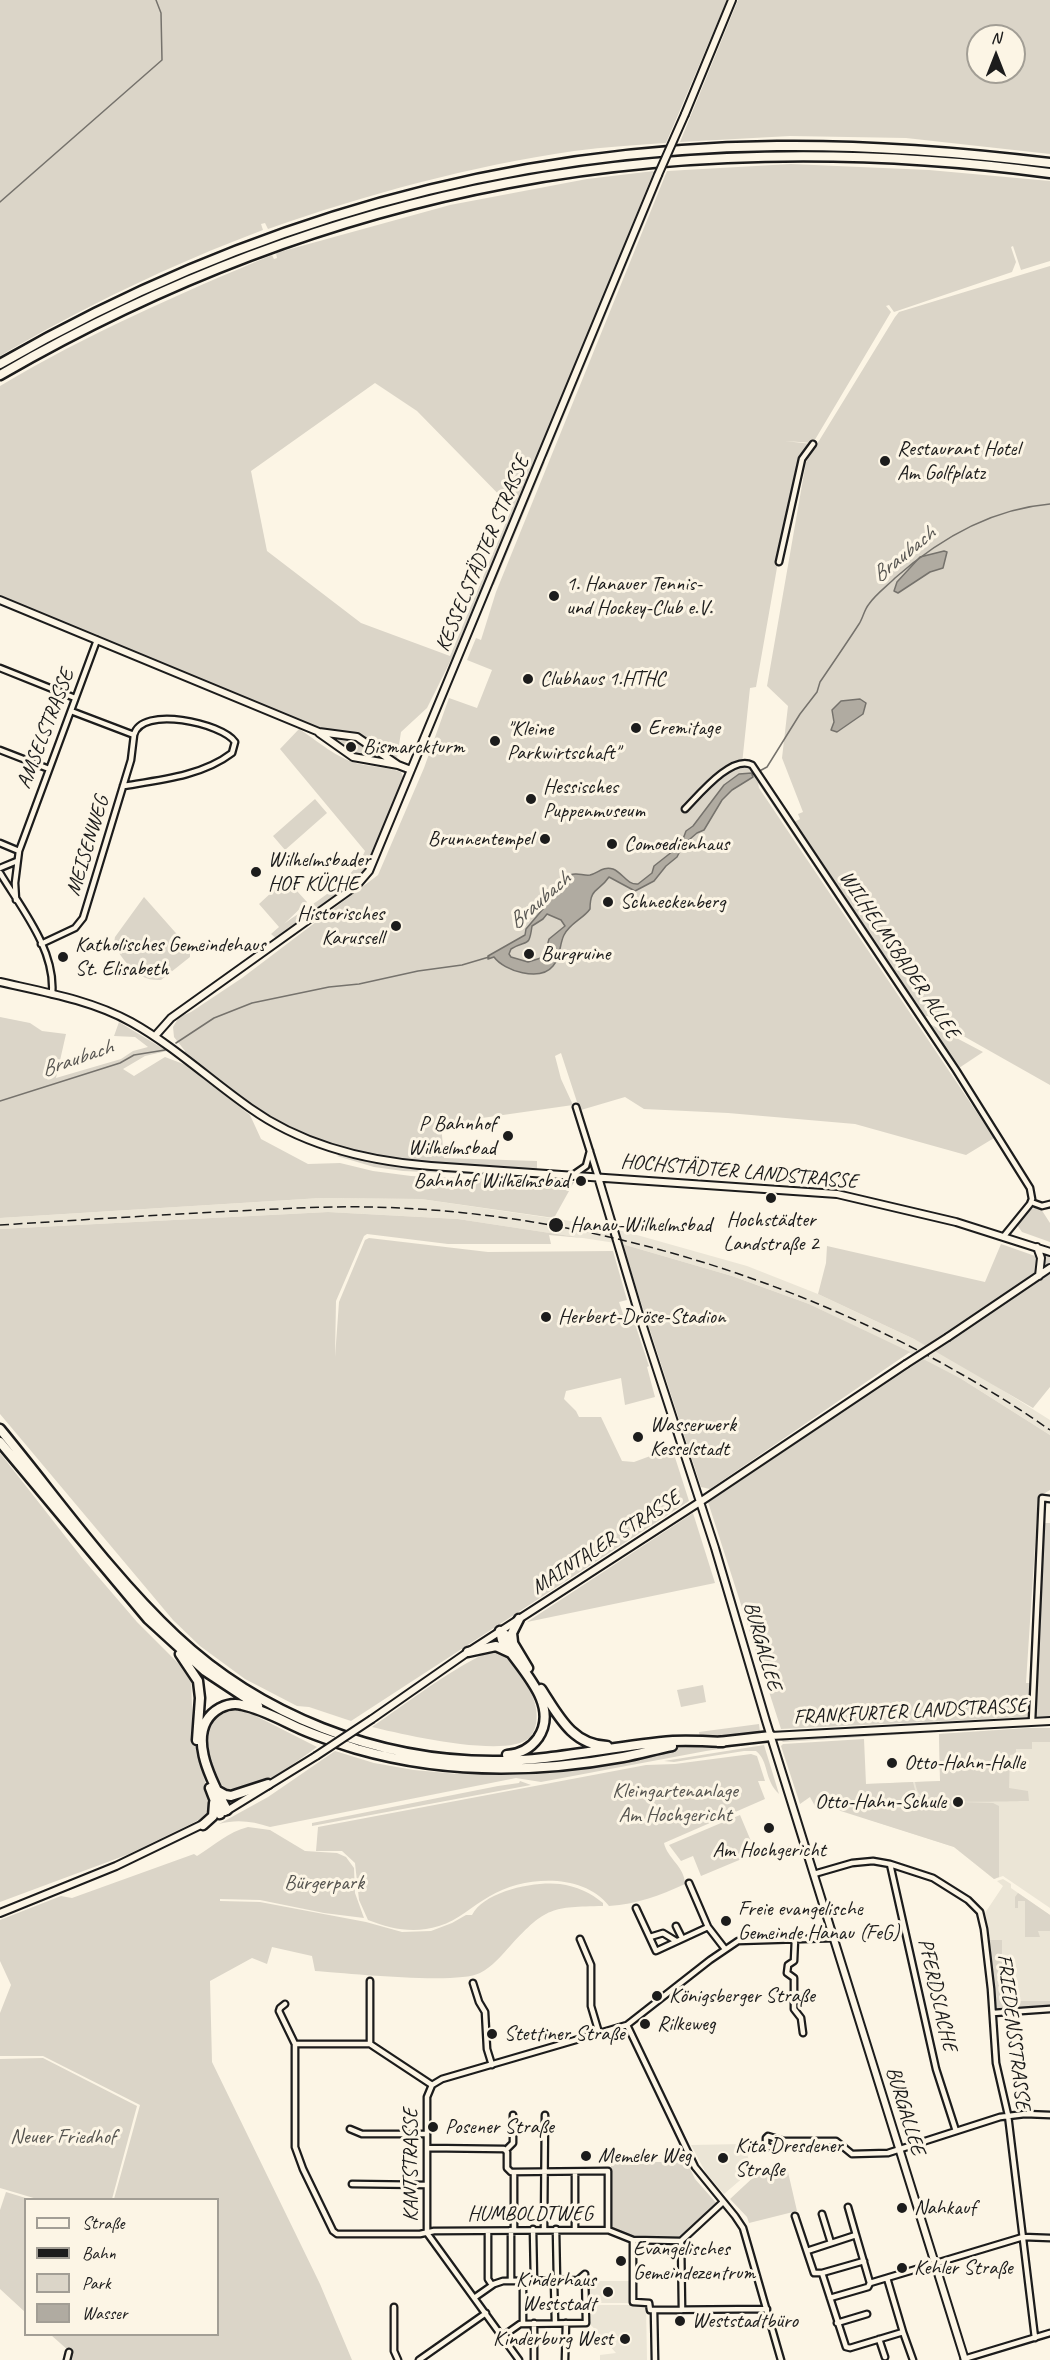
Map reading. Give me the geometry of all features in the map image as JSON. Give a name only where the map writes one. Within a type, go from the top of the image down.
[{"type":"highway","points":[[0,364],[110,304],[255,242],[369,205],[498,174],[636,154],[778,146],[912,150],[1050,163]]},
{"type":"highway","points":[[0,375],[114,313],[239,258],[311,232],[394,209],[536,177],[635,163],[777,156],[911,159],[1050,173]]},
{"type":"highway","points":[[0,1429],[129,1586],[177,1637],[238,1686],[307,1721],[366,1743],[410,1753],[462,1760],[534,1759],[680,1741],[723,1742]]},
{"type":"highway","points":[[0,1443],[122,1590],[171,1642],[205,1671],[282,1720]]},
{"type":"highway","points":[[462,1760],[516,1754],[534,1743],[543,1729],[545,1717],[543,1702],[512,1650],[512,1633],[519,1619]]},
{"type":"highway","points":[[500,1631],[502,1640],[512,1650],[561,1719],[579,1738],[598,1745],[638,1745]]},
{"type":"highway","points":[[171,1642],[198,1681],[200,1698],[197,1737],[214,1792],[224,1812]]},
{"type":"highway","points":[[468,1652],[496,1646],[512,1650]]},
{"type":"highway","points":[[203,1825],[215,1812],[214,1792],[202,1743],[203,1730],[210,1716],[228,1705],[243,1705],[321,1737],[376,1754],[436,1766],[480,1769],[535,1767],[595,1761],[634,1755],[669,1746],[771,1736]]},
{"type":"highway","points":[[214,1792],[231,1796],[268,1784]]},
{"type":"main road","name":"KESSELSTÄDTER STRASSE","points":[[155,1036],[176,1014],[357,885],[373,863],[732,0]]},
{"type":"main road","points":[[0,600],[319,732],[357,737],[398,765]]},
{"type":"main road","points":[[319,732],[353,757],[398,765],[411,770]]},
{"type":"main road","points":[[0,982],[52,994],[121,1017],[155,1036]]},
{"type":"main road","name":"HOCHSTÄDTER LANDSTRASSE","points":[[155,1036],[259,1114],[293,1133],[340,1152],[397,1163],[837,1194],[956,1222],[1050,1252]]},
{"type":"main road","name":"BURGALLEE","points":[[598,1177],[964,2360]]},
{"type":"main road","points":[[1037,1247],[1041,1258],[1039,1276]]},
{"type":"main road","name":"MAINTALER STRASSE","points":[[0,1913],[87,1878],[191,1831],[316,1756],[468,1652],[700,1502],[1050,1268]]},
{"type":"main road","name":"FRANKFURTER LANDSTRASSE","points":[[771,1736],[1050,1720]]},
{"type":"street","points":[[779,562],[802,459],[813,444]]},
{"type":"street","name":"AMSELSTRASSE","points":[[16,900],[19,850],[97,640]]},
{"type":"street","points":[[0,668],[75,698]]},
{"type":"street","points":[[70,711],[134,735],[137,727],[144,722],[184,719],[229,735],[236,745],[227,757],[201,770],[123,786]]},
{"type":"street","name":"MEISENWEG","points":[[41,944],[75,928],[83,918],[131,760],[134,735]]},
{"type":"street","points":[[0,750],[49,769]]},
{"type":"street","name":"WILHELMSBADER ALLEE","points":[[685,809],[722,773],[737,763],[748,763],[757,772],[997,1133],[1030,1188],[1031,1202]]},
{"type":"street","points":[[0,843],[19,850]]},
{"type":"street","points":[[0,868],[17,861]]},
{"type":"street","points":[[0,873],[41,944],[51,968],[52,994]]},
{"type":"street","name":"BURGALLEE","points":[[576,1107],[598,1177]]},
{"type":"street","points":[[573,1175],[588,1163],[590,1149]]},
{"type":"street","points":[[1004,1236],[1031,1202],[1042,1206],[1050,1204]]},
{"type":"street","points":[[1032,1721],[1042,1498],[1050,1499]]},
{"type":"street","name":"FRIEDENSSTRASSE","points":[[814,1874],[858,1862],[890,1864],[933,1878],[968,1900],[980,1912],[984,1929],[997,2067],[1008,2115],[1035,2338]]},
{"type":"street","name":"PFERDSLACHE","points":[[890,1864],[936,2069],[956,2131]]},
{"type":"street","points":[[689,1883],[708,1927],[725,1949]]},
{"type":"street","points":[[636,1908],[656,1950],[708,1927]]},
{"type":"street","points":[[676,1926],[682,1938]]},
{"type":"street","points":[[650,1937],[663,1933],[676,1941]]},
{"type":"street","points":[[285,2004],[279,2011],[296,2044],[370,2044],[432,2085],[442,2079],[627,2025],[725,1949],[742,1940],[834,1938]]},
{"type":"street","points":[[795,1939],[794,1961],[788,1965],[787,1972],[794,1978],[794,2009],[801,2018],[803,2033]]},
{"type":"street","points":[[580,1940],[591,1965],[591,2006],[599,2033]]},
{"type":"street","points":[[370,1981],[370,2044]]},
{"type":"street","points":[[473,1983],[485,2012],[487,2049],[492,2065]]},
{"type":"street","points":[[993,2013],[1050,2009]]},
{"type":"street","points":[[627,2025],[695,2167],[743,2228],[781,2360]]},
{"type":"street","name":"HUMBOLDTWEG","points":[[296,2044],[296,2147],[303,2169],[335,2233],[348,2236],[434,2231],[575,2229],[608,2230],[633,2240],[681,2241]]},
{"type":"street","name":"KANTSTRASSE","points":[[432,2085],[427,2097],[427,2233],[519,2360]]},
{"type":"street","points":[[427,2148],[506,2150],[513,2143],[513,2115]]},
{"type":"street","points":[[544,2229],[545,2115]]},
{"type":"street","points":[[784,2141],[836,2141],[848,2152],[855,2154],[888,2153],[1008,2115],[1050,2115]]},
{"type":"street","points":[[350,2129],[362,2134],[427,2134]]},
{"type":"street","points":[[506,2150],[507,2168],[514,2172],[575,2172],[596,2169],[608,2171],[608,2230]]},
{"type":"street","points":[[511,2281],[514,2172]]},
{"type":"street","points":[[575,2172],[575,2229]]},
{"type":"street","points":[[352,2184],[427,2185]]},
{"type":"street","points":[[682,2310],[681,2241],[723,2202]]},
{"type":"street","points":[[848,2207],[870,2283]]},
{"type":"street","points":[[822,2214],[831,2243]]},
{"type":"street","points":[[795,2216],[814,2273],[822,2273],[864,2261]]},
{"type":"street","points":[[532,2229],[534,2281]]},
{"type":"street","points":[[555,2323],[556,2229]]},
{"type":"street","points":[[488,2231],[488,2279],[492,2285]]},
{"type":"street","points":[[807,2251],[856,2235]]},
{"type":"street","points":[[830,2298],[868,2287],[870,2283],[1023,2236],[1050,2238]]},
{"type":"street","points":[[633,2240],[633,2302],[650,2302],[650,2310],[766,2309]]},
{"type":"street","points":[[822,2273],[846,2347],[903,2332]]},
{"type":"street","points":[[474,2298],[499,2281],[578,2280],[585,2274],[586,2323],[523,2323],[503,2336]]},
{"type":"street","points":[[887,2278],[913,2360]]},
{"type":"street","points":[[523,2281],[523,2323]]},
{"type":"street","points":[[394,2307],[394,2351],[398,2360]]},
{"type":"street","points":[[654,2310],[655,2360]]},
{"type":"street","points":[[419,2360],[486,2313]]},
{"type":"street","points":[[837,2323],[867,2314]]},
{"type":"street","points":[[534,2323],[534,2360]]},
{"type":"street","points":[[565,2360],[566,2323]]},
{"type":"street","points":[[964,2360],[1050,2333]]},
{"type":"street","points":[[879,2339],[885,2358]]},
{"type":"street","points":[[67,2360],[69,2352]]},
{"type":"shaded area","points":[[321,1198],[421,1199],[605,1226],[747,1266],[818,1294],[961,1364],[1050,1420],[1050,1435],[960,1378],[809,1304],[732,1276],[622,1244],[458,1219],[328,1212],[0,1229],[0,1218]]},
{"type":"shaded area","name":"Otto-Hahn-Schule","points":[[1050,1728],[1050,1908],[1003,1876],[994,1879],[954,1847],[867,1819],[865,1784],[940,1781],[939,1734]]},
{"type":"shaded area","points":[[1003,1879],[1011,1884],[1011,1888],[1050,1915],[1050,2005],[997,2009],[985,1913],[1003,1886],[997,1881]]},
{"type":"shaded area","name":"Kita Dresdener Straße","points":[[744,2144],[752,2170],[724,2194],[706,2173],[691,2145]]},
{"type":"shaded area","name":"Kinderhaus Weststadt","points":[[588,2281],[629,2281],[629,2303],[588,2303]]},
{"type":"shaded area","name":"Kinderburg West","points":[[591,2305],[646,2305],[647,2360],[600,2360],[600,2355],[616,2353],[590,2324]]},
{"type":"green space","points":[[0,0],[727,0],[666,143],[609,147],[535,157],[420,182],[268,229],[265,223],[261,224],[263,230],[128,287],[0,356]]},
{"type":"green space","points":[[738,0],[1050,0],[1050,154],[906,138],[790,136],[680,142]]},
{"type":"green space","points":[[791,164],[929,170],[1050,181],[1050,261],[1021,270],[1013,246],[1011,247],[1016,262],[1012,272],[894,312],[889,305],[886,306],[891,312],[813,443],[785,441],[812,444],[801,459],[778,562],[756,687],[750,688],[742,764],[749,767],[793,828],[991,1125],[989,1127],[758,783],[759,788],[994,1138],[966,1155],[855,1124],[728,1113],[644,1109],[625,1097],[581,1110],[561,1053],[555,1056],[561,1079],[573,1105],[482,1118],[482,1123],[441,1124],[444,1158],[537,1161],[537,1170],[389,1160],[362,1155],[309,1138],[260,1113],[185,1056],[185,1051],[174,1037],[173,1027],[179,1017],[191,1012],[242,978],[378,875],[424,768],[449,698],[477,708],[492,670],[467,660],[476,638],[481,640],[496,592],[667,171]]},
{"type":"green space","points":[[654,171],[536,461],[452,658],[427,708],[401,732],[397,758],[358,736],[319,730],[0,596],[0,386],[100,332],[272,255],[274,259],[277,258],[276,253],[450,205],[587,179]],"holes":[[[375,383],[417,411],[512,508],[450,656],[361,623],[267,551],[251,471]]]},
{"type":"green space","points":[[662,175],[664,175],[547,457],[545,456]]},
{"type":"green space","points":[[1050,266],[1050,1085],[928,1016],[923,1017],[795,826],[794,822],[800,819],[798,814],[803,812],[782,758],[788,706],[767,686],[806,462],[895,317],[899,312]]},
{"type":"green space","points":[[542,461],[545,462],[494,585],[490,584]]},
{"type":"green space","points":[[299,729],[343,758],[360,764],[401,772],[404,779],[363,872],[341,893],[277,939],[271,934],[279,927],[259,904],[286,879],[307,902],[284,924],[341,883],[359,863],[365,851],[280,749]]},
{"type":"green space","points":[[340,736],[356,739],[380,757],[377,760],[355,756],[335,741]]},
{"type":"green space","points":[[315,799],[327,813],[285,850],[273,836]]},
{"type":"green space","points":[[144,897],[190,949],[190,957],[161,980],[141,976],[124,960],[116,948],[115,937]]},
{"type":"green space","points":[[0,1017],[30,1023],[42,1031],[66,1034],[56,1078],[121,1059],[133,1051],[148,1047],[135,1037],[114,1036],[119,1022],[167,1051],[145,1056],[123,1069],[134,1076],[165,1057],[186,1065],[250,1115],[261,1139],[308,1164],[340,1163],[373,1171],[411,1176],[574,1182],[554,1218],[421,1199],[321,1198],[0,1218]]},
{"type":"green space","points":[[930,1024],[983,1052],[959,1068]]},
{"type":"green space","points":[[341,1154],[375,1163],[536,1174],[536,1177],[403,1171],[374,1167],[337,1156]]},
{"type":"green space","points":[[1029,1209],[1041,1209],[1050,1223],[1050,1242],[1022,1232],[1017,1225]]},
{"type":"green space","points":[[328,1212],[458,1219],[583,1238],[549,1235],[551,1244],[448,1244],[367,1234],[364,1236],[336,1301],[335,1357],[339,1302],[365,1240],[369,1238],[488,1252],[613,1251],[627,1300],[619,1302],[623,1314],[626,1314],[630,1323],[635,1324],[649,1366],[647,1367],[655,1397],[625,1405],[621,1378],[566,1391],[564,1399],[579,1417],[601,1417],[622,1461],[634,1462],[672,1448],[689,1501],[351,1721],[309,1707],[297,1706],[245,1679],[200,1646],[173,1620],[0,1414],[0,1229]]},
{"type":"green space","points":[[622,1244],[732,1276],[809,1304],[910,1352],[710,1489],[701,1487]]},
{"type":"green space","points":[[1001,1244],[1038,1257],[1050,1252],[1050,1387],[1033,1408],[914,1339],[818,1294],[826,1263],[827,1246],[985,1282]]},
{"type":"green space","points":[[923,1359],[960,1378],[1050,1435],[1050,1490],[1038,1499],[1026,1683],[1032,1683],[1043,1523],[1050,1523],[1050,1716],[781,1729],[708,1502]]},
{"type":"green space","points":[[0,1453],[83,1559],[137,1622],[191,1676],[193,1737],[211,1804],[210,1810],[203,1818],[129,1854],[0,1902]]},
{"type":"green space","points":[[693,1513],[715,1583],[527,1622]]},
{"type":"green space","points":[[498,1650],[504,1652],[531,1692],[537,1719],[535,1729],[529,1738],[517,1744],[477,1746],[372,1727],[453,1671],[470,1661]]},
{"type":"green space","points":[[703,1685],[706,1702],[681,1707],[677,1690]]},
{"type":"green space","points":[[236,1710],[252,1714],[317,1747],[278,1774],[256,1785],[236,1791],[227,1789],[220,1783],[211,1764],[209,1731],[217,1717]]},
{"type":"green space","points":[[1050,1723],[1050,1725],[783,1742],[781,1740]]},
{"type":"green space","points":[[759,1724],[760,1732],[757,1734],[700,1738],[699,1732]]},
{"type":"green space","points":[[1050,1728],[1050,1742],[1032,1742],[1032,1749],[1016,1749],[1016,1754],[1010,1755],[1009,1788],[1028,1791],[1029,1801],[942,1801],[924,1798],[919,1793],[915,1782],[940,1781],[939,1734]]},
{"type":"green space","points":[[864,1739],[866,1784],[913,1782],[916,1794],[928,1801],[993,1803],[999,1806],[999,1877],[994,1879],[954,1847],[825,1806],[816,1808],[810,1797],[800,1804],[781,1746],[783,1744]]},
{"type":"green space","points":[[763,1740],[764,1742],[541,1782],[516,1778],[270,1827],[244,1821],[219,1824],[268,1797],[335,1751],[374,1763],[414,1770],[458,1774],[508,1774],[624,1762],[676,1748]]},
{"type":"green space","points":[[764,1745],[779,1794],[774,1789],[763,1760],[756,1751],[674,1762],[664,1761]]},
{"type":"green space","name":"Kleingartenanlage Am Hochgericht","points":[[751,1754],[757,1756],[765,1781],[758,1781],[765,1799],[664,1843],[682,1873],[685,1884],[638,1901],[609,1906],[598,1895],[584,1887],[569,1883],[535,1881],[504,1889],[446,1923],[421,1930],[403,1929],[368,1920],[359,1900],[355,1863],[342,1851],[316,1851],[318,1827],[646,1765],[675,1764]]},
{"type":"green space","points":[[520,1781],[531,1785],[312,1826],[312,1823]]},
{"type":"green space","points":[[740,1815],[756,1853],[701,1876],[693,1856],[681,1861],[669,1845]]},
{"type":"green space","name":"Bürgerpark","points":[[248,1827],[270,1830],[305,1851],[337,1853],[346,1857],[354,1868],[355,1893],[364,1918],[324,1913],[260,1900],[220,1899],[220,1901],[260,1902],[366,1922],[402,1932],[431,1931],[466,1915],[472,1915],[487,1900],[499,1894],[537,1884],[560,1884],[577,1888],[598,1899],[603,1906],[572,1907],[542,1916],[489,1967],[480,1973],[468,1976],[426,1978],[315,1971],[312,1956],[272,1947],[267,1964],[252,1958],[210,1981],[212,2062],[320,2284],[352,2360],[66,2360],[69,2351],[52,2336],[219,2336],[219,2198],[114,2198],[140,2105],[43,2056],[0,2056],[0,2013],[11,1985],[0,1961],[0,1920],[61,1896],[72,1898],[194,1854],[197,1856]]},
{"type":"green space","points":[[1018,1893],[1050,1915],[1050,1931],[1038,1931],[1040,1937],[1025,1937],[1025,1901],[1018,1901],[1018,1908],[1015,1908],[1015,1897]]},
{"type":"green space","points":[[988,1940],[1002,1940],[1002,1974],[1013,1975],[1013,1991],[1004,1991],[1004,2001],[1050,2001],[1050,2005],[997,2009]]},
{"type":"green space","name":"Neuer Friedhof","points":[[43,2058],[137,2106],[112,2198],[34,2198],[0,2188],[0,2059]]},
{"type":"green space","points":[[683,2154],[695,2179],[718,2205],[680,2239],[632,2238],[610,2228],[611,2166],[607,2162],[618,2161],[628,2165],[664,2162]]},
{"type":"green space","points":[[759,2172],[788,2172],[797,2211],[749,2223],[747,2217],[730,2199]]},
{"type":"green space","points":[[6,2192],[26,2198],[24,2311],[0,2289],[0,2210]]},
{"type":"water","points":[[947,552],[943,568],[930,572],[898,593],[894,591],[897,582],[920,557]]},
{"type":"water","points":[[860,699],[866,703],[863,714],[837,732],[831,730],[834,722],[832,710],[841,701]]},
{"type":"water","points":[[752,773],[753,777],[732,790],[722,800],[704,830],[683,845],[677,857],[654,881],[635,891],[609,877],[593,893],[590,909],[567,931],[562,939],[557,959],[547,971],[522,973],[506,967],[494,957],[488,959],[488,956],[525,935],[526,929],[548,903],[559,885],[570,875],[590,875],[609,868],[631,883],[638,884],[652,873],[654,866],[673,851],[683,839],[686,831],[693,826],[724,785],[739,774]],"holes":[[[547,914],[561,920],[565,926],[549,939],[544,957],[528,962],[511,957],[509,954],[511,949],[528,941],[532,926]]]},
{"type":"waterway","points":[[0,202],[162,60],[161,13],[156,0]]},
{"type":"waterway","name":"Braubach","points":[[752,775],[767,767],[800,714],[817,692],[820,682],[859,624],[867,606],[895,578],[929,551],[966,529],[1007,512],[1050,504]]},
{"type":"waterway","name":"Braubach","points":[[176,1043],[214,1018],[252,1003],[329,987],[359,984],[418,971],[462,965],[489,957]]},
{"type":"waterway","name":"Braubach","points":[[0,1101],[120,1063],[134,1055],[165,1050]]},
{"type":"railway","points":[[0,1225],[236,1211],[352,1207],[458,1212],[548,1225],[637,1244],[725,1269],[812,1301],[895,1339],[975,1382],[1050,1430]]},
{"type":"place","name":"Restaurant Hotel Am Golfplatz","points":[[885,461]]},
{"type":"place","name":"1. Hanauer Tennis- und Hockey-Club e.V.","points":[[554,596]]},
{"type":"place","name":"Clubhaus 1.HTHC","points":[[528,679]]},
{"type":"place","name":"Eremitage","points":[[636,728]]},
{"type":"place","name":"\"Kleine Parkwirtschaft\"","points":[[495,741]]},
{"type":"place","name":"Bismarckturm","points":[[351,747]]},
{"type":"place","name":"Hessisches Puppenmuseum","points":[[531,799]]},
{"type":"place","name":"Brunnentempel","points":[[545,839]]},
{"type":"place","name":"Comoedienhaus","points":[[612,844]]},
{"type":"place","name":"Wilhelmsbader HOF KÜCHE","points":[[256,872]]},
{"type":"place","name":"Schneckenberg","points":[[608,902]]},
{"type":"place","name":"Historisches Karussell","points":[[396,926]]},
{"type":"place","name":"Burgruine","points":[[529,954]]},
{"type":"place","name":"Katholisches Gemeindehaus St. Elisabeth","points":[[63,957]]},
{"type":"place","name":"P Bahnhof Wilhelmsbad","points":[[508,1136]]},
{"type":"place","name":"Bahnhof Wilhelmsbad","points":[[581,1181]]},
{"type":"place","name":"Hochstädter Landstraße 2","points":[[771,1198]]},
{"type":"place","name":"Hanau-Wilhelmsbad","points":[[556,1225]]},
{"type":"place","name":"Herbert-Dröse-Stadion","points":[[546,1317]]},
{"type":"place","name":"Wasserwerk Kesselstadt","points":[[638,1437]]},
{"type":"place","name":"Otto-Hahn-Halle","points":[[892,1763]]},
{"type":"place","name":"Otto-Hahn-Schule","points":[[958,1802]]},
{"type":"place","name":"Am Hochgericht","points":[[769,1828]]},
{"type":"place","name":"Freie evangelische Gemeinde Hanau (FeG)","points":[[726,1921]]},
{"type":"place","name":"Königsberger Straße","points":[[657,1996]]},
{"type":"place","name":"Rilkeweg","points":[[645,2024]]},
{"type":"place","name":"Stettiner Straße","points":[[492,2034]]},
{"type":"place","name":"Posener Straße","points":[[433,2127]]},
{"type":"place","name":"Memeler Weg","points":[[586,2156]]},
{"type":"place","name":"Kita Dresdener Straße","points":[[723,2158]]},
{"type":"place","name":"Nahkauf","points":[[902,2208]]},
{"type":"place","name":"Evangelisches Gemeindezentrum","points":[[621,2261]]},
{"type":"place","name":"Kehler Straße","points":[[902,2268]]},
{"type":"place","name":"Kinderhaus Weststadt","points":[[608,2292]]},
{"type":"place","name":"Weststadtbüro","points":[[680,2321]]},
{"type":"place","name":"Kinderburg West","points":[[625,2339]]}]
